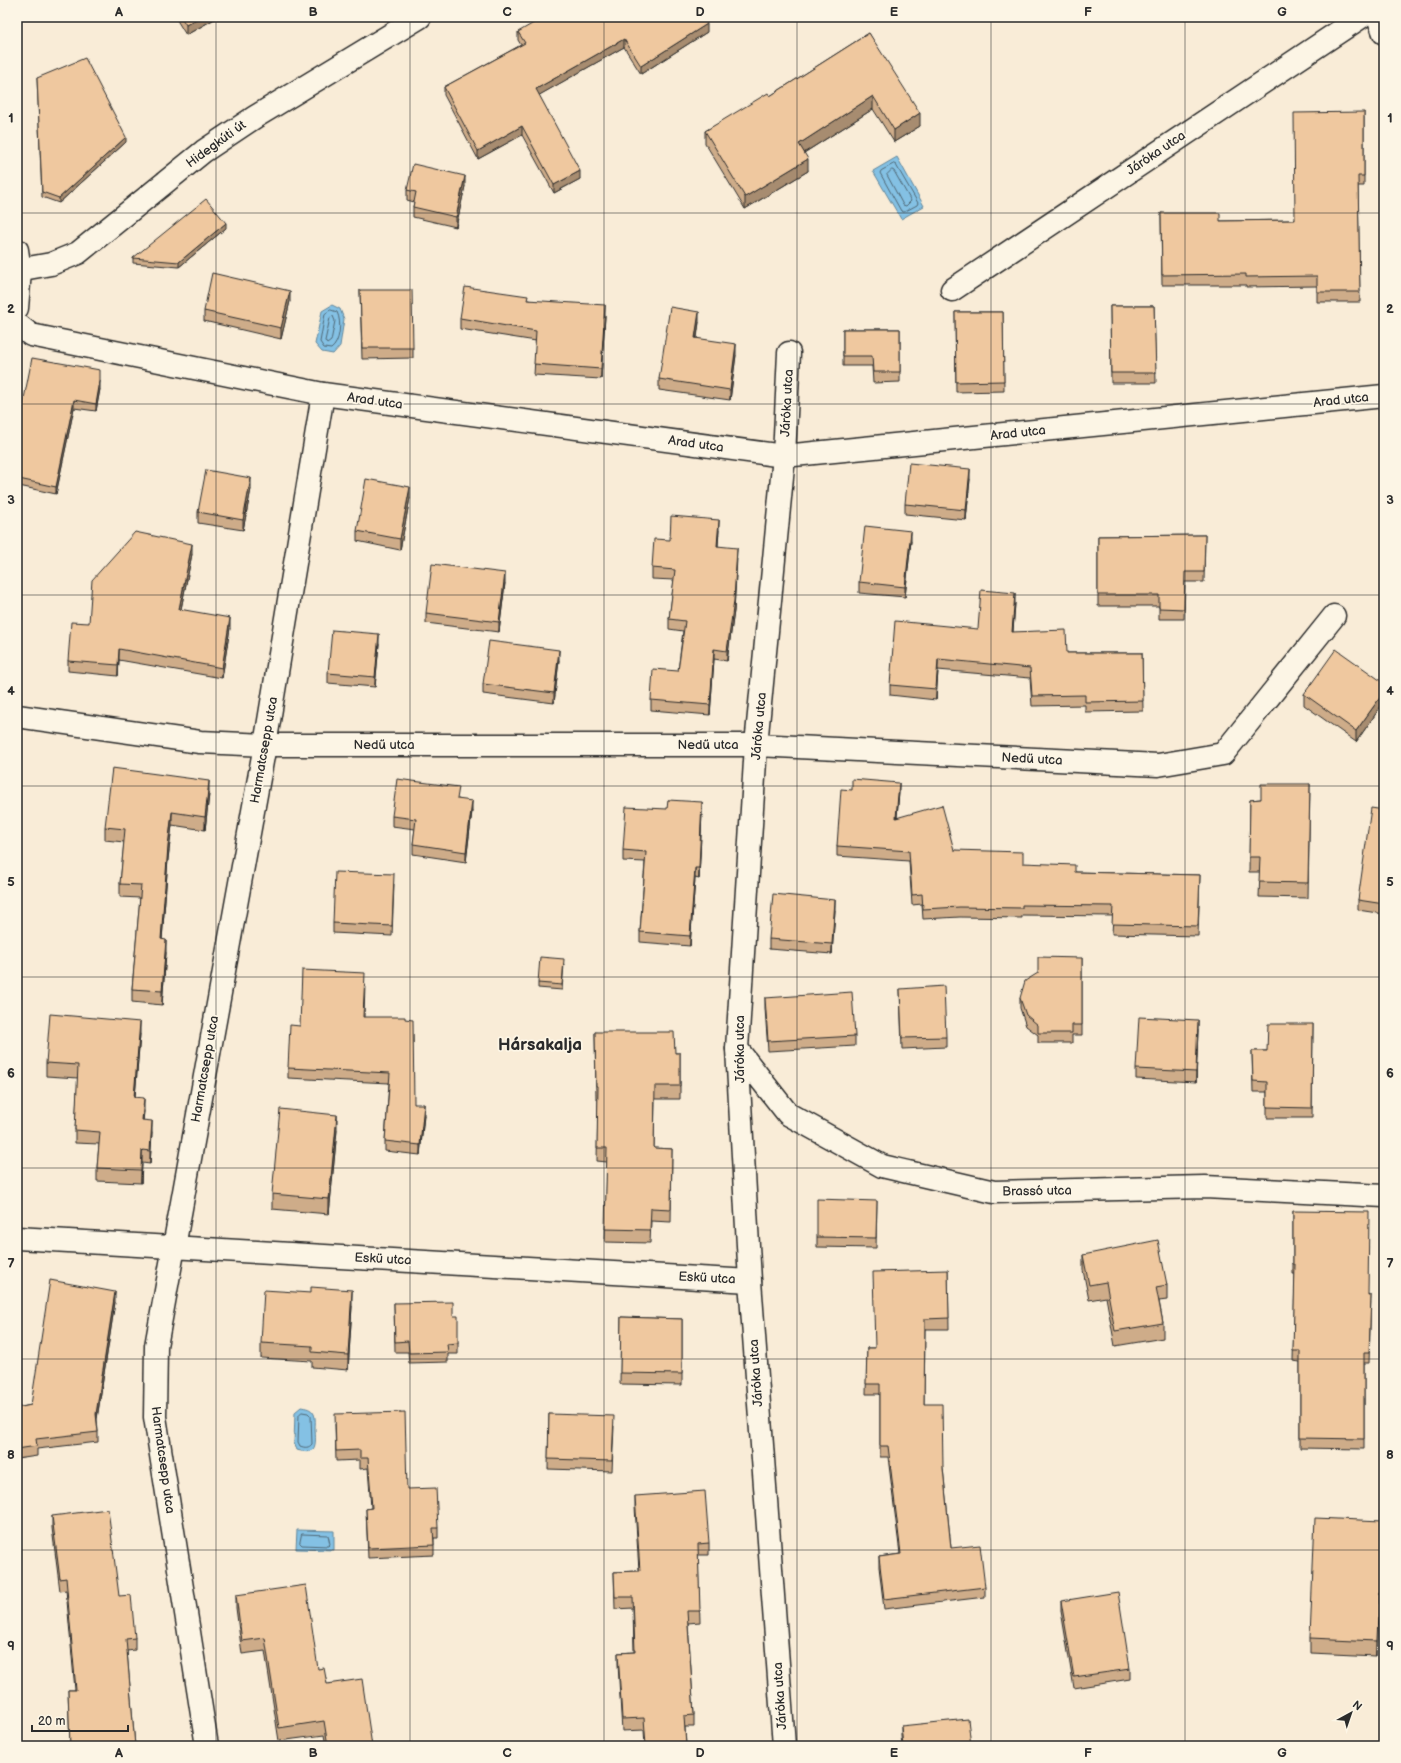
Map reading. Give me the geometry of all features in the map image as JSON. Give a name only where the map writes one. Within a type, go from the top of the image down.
[{"type":"street","name":"Hidegkúti út","points":[[18,264],[51,264],[78,253],[204,151],[262,112],[420,17]]},
{"type":"street","name":"Járóka utca","points":[[952,290],[1361,17]]},
{"type":"street","points":[[1378,17],[1384,33]]},
{"type":"street","points":[[17,308],[18,264]]},
{"type":"street","name":"Arad utca","points":[[17,324],[32,335],[324,394],[784,456],[1384,396]]},
{"type":"street","name":"Járóka utca","points":[[784,1746],[750,1281],[737,1049],[756,745],[784,456],[789,353]]},
{"type":"street","name":"Harmatcsepp utca","points":[[207,1746],[155,1417],[156,1346],[265,745],[324,394]]},
{"type":"street","name":"Nedű utca","points":[[17,716],[200,742],[265,745],[756,745],[1158,765],[1223,754],[1334,616]]},
{"type":"street","name":"Brassó utca","points":[[737,1049],[788,1114],[882,1166],[994,1192],[1205,1187],[1384,1196]]},
{"type":"street","name":"Eskü utca","points":[[17,1238],[750,1281]]},
{"type":"water","points":[[897,157],[924,206],[901,219],[873,171]]},
{"type":"water","points":[[332,305],[340,309],[344,319],[340,346],[333,354],[322,352],[315,344],[322,311]]},
{"type":"water","points":[[301,1407],[311,1411],[315,1417],[315,1444],[314,1448],[308,1452],[297,1450],[294,1443],[295,1412]]},
{"type":"water","points":[[297,1530],[334,1531],[334,1550],[296,1549]]},
{"type":"building","points":[[181,17],[200,17],[186,25]]},
{"type":"building","points":[[544,17],[703,17],[707,24],[641,66],[624,39],[536,89],[580,171],[554,185],[522,126],[478,151],[444,87],[525,43],[518,32]]},
{"type":"building","points":[[869,33],[920,113],[894,130],[873,96],[799,144],[808,159],[745,197],[705,131],[768,93],[770,96]]},
{"type":"building","points":[[85,58],[126,137],[59,198],[42,192],[37,78]]},
{"type":"building","points":[[1364,112],[1364,176],[1358,176],[1360,292],[1317,292],[1317,276],[1246,277],[1246,274],[1162,275],[1161,213],[1220,213],[1220,221],[1295,220],[1294,113]]},
{"type":"building","points":[[413,164],[465,176],[456,217],[413,207],[416,192],[407,190]]},
{"type":"building","points":[[206,199],[226,223],[179,262],[133,258]]},
{"type":"building","points":[[212,273],[290,291],[281,328],[204,311]]},
{"type":"building","points":[[465,287],[528,296],[527,300],[605,305],[601,369],[534,364],[536,331],[460,318]]},
{"type":"building","points":[[360,290],[412,290],[413,348],[362,348]]},
{"type":"building","points":[[1110,306],[1154,306],[1156,373],[1111,373]]},
{"type":"building","points":[[670,307],[699,312],[695,338],[736,344],[730,390],[659,379]]},
{"type":"building","points":[[955,312],[1003,312],[1004,381],[956,382]]},
{"type":"building","points":[[843,329],[900,329],[900,372],[873,372],[872,356],[843,356]]},
{"type":"building","points":[[32,358],[100,370],[100,381],[96,404],[74,400],[56,487],[19,479],[17,492],[17,419],[20,419]]},
{"type":"building","points":[[909,463],[970,469],[966,510],[905,504]]},
{"type":"building","points":[[206,470],[251,478],[243,520],[198,512]]},
{"type":"building","points":[[366,479],[410,487],[400,539],[357,531]]},
{"type":"building","points":[[671,516],[719,520],[717,546],[737,548],[734,601],[727,651],[714,649],[710,705],[651,700],[653,669],[678,671],[685,621],[669,619],[675,570],[652,568],[654,539],[670,540]]},
{"type":"building","points":[[865,526],[911,531],[905,587],[859,582]]},
{"type":"building","points":[[135,532],[192,544],[179,609],[230,618],[222,668],[119,649],[118,665],[68,661],[71,622],[89,623],[92,580]]},
{"type":"building","points":[[1205,535],[1204,572],[1185,572],[1184,609],[1159,608],[1159,595],[1098,595],[1098,536]]},
{"type":"building","points":[[432,564],[505,573],[499,622],[426,613]]},
{"type":"building","points":[[981,590],[1015,593],[1012,632],[1066,630],[1067,653],[1142,653],[1143,701],[1085,702],[1085,695],[1032,696],[1030,668],[938,659],[936,689],[890,685],[895,621],[978,629]]},
{"type":"building","points":[[332,630],[379,634],[375,677],[328,673]]},
{"type":"building","points":[[489,641],[559,650],[554,693],[483,684]]},
{"type":"building","points":[[1336,649],[1384,683],[1384,692],[1356,731],[1304,694]]},
{"type":"building","points":[[112,768],[209,781],[205,817],[172,812],[161,939],[166,940],[162,991],[132,989],[141,885],[120,884],[125,829],[105,827]]},
{"type":"building","points":[[397,779],[459,787],[457,799],[472,801],[466,852],[413,844],[416,819],[392,816]]},
{"type":"building","points":[[852,779],[899,783],[896,818],[942,805],[954,850],[1023,852],[1023,863],[1075,865],[1075,872],[1200,875],[1198,926],[1112,924],[1113,906],[1022,905],[1022,908],[960,907],[923,909],[922,894],[912,895],[909,851],[837,846],[841,789],[852,790]]},
{"type":"building","points":[[1261,784],[1310,784],[1308,883],[1259,882],[1260,857],[1249,857],[1250,800],[1261,799]]},
{"type":"building","points":[[668,800],[702,802],[699,868],[695,868],[690,936],[640,932],[646,852],[623,850],[626,807],[667,809]]},
{"type":"building","points":[[1371,808],[1384,810],[1384,904],[1358,900]]},
{"type":"building","points":[[335,872],[394,874],[392,926],[333,923]]},
{"type":"building","points":[[773,894],[835,900],[832,944],[769,939]]},
{"type":"building","points":[[540,957],[564,959],[562,985],[538,983]]},
{"type":"building","points":[[1038,957],[1082,958],[1082,1025],[1072,1025],[1072,1033],[1038,1033],[1038,1025],[1026,1015],[1020,998],[1025,981],[1038,973]]},
{"type":"building","points":[[302,970],[365,973],[363,1017],[405,1017],[405,1019],[413,1020],[414,1104],[424,1104],[420,1145],[385,1141],[390,1073],[288,1068],[290,1025],[300,1026]]},
{"type":"building","points":[[944,986],[946,1037],[902,1038],[900,989]]},
{"type":"building","points":[[852,992],[855,1036],[768,1041],[765,998]]},
{"type":"building","points":[[50,1014],[140,1022],[134,1097],[144,1098],[142,1120],[152,1121],[150,1151],[142,1150],[141,1170],[97,1168],[100,1132],[75,1130],[78,1065],[46,1063]]},
{"type":"building","points":[[1139,1017],[1198,1020],[1196,1072],[1136,1069]]},
{"type":"building","points":[[1268,1024],[1313,1024],[1312,1108],[1267,1107],[1267,1082],[1253,1081],[1252,1051],[1267,1051]]},
{"type":"building","points":[[595,1032],[674,1032],[675,1053],[680,1053],[680,1086],[655,1086],[654,1148],[672,1149],[671,1209],[651,1208],[650,1230],[605,1229],[607,1148],[597,1148],[598,1086],[596,1086]]},
{"type":"building","points":[[280,1109],[337,1115],[329,1199],[272,1194]]},
{"type":"building","points":[[817,1199],[877,1201],[876,1238],[817,1237]]},
{"type":"building","points":[[1293,1211],[1369,1212],[1368,1295],[1371,1295],[1369,1353],[1364,1353],[1364,1439],[1300,1438],[1300,1351],[1293,1351],[1295,1264],[1293,1264]]},
{"type":"building","points":[[1158,1240],[1167,1285],[1156,1287],[1163,1323],[1115,1331],[1106,1282],[1089,1285],[1083,1255]]},
{"type":"building","points":[[948,1270],[949,1318],[925,1319],[924,1404],[942,1404],[943,1468],[951,1548],[980,1545],[985,1587],[884,1599],[879,1557],[901,1554],[888,1446],[880,1446],[880,1384],[866,1384],[867,1348],[875,1348],[873,1272]]},
{"type":"building","points":[[50,1280],[115,1292],[96,1414],[98,1432],[36,1439],[37,1446],[17,1449],[17,1408],[31,1405]]},
{"type":"building","points":[[311,1287],[352,1290],[348,1355],[312,1352],[312,1346],[261,1343],[264,1290],[311,1293]]},
{"type":"building","points":[[453,1302],[453,1316],[458,1316],[458,1343],[447,1344],[448,1352],[409,1353],[408,1341],[395,1342],[394,1303]]},
{"type":"building","points":[[621,1317],[682,1319],[682,1374],[620,1373]]},
{"type":"building","points":[[405,1412],[407,1489],[436,1488],[438,1528],[433,1528],[434,1545],[368,1548],[366,1509],[372,1508],[368,1458],[360,1458],[360,1450],[336,1451],[335,1414]]},
{"type":"building","points":[[549,1414],[614,1416],[612,1461],[548,1459]]},
{"type":"building","points":[[705,1491],[709,1543],[698,1544],[700,1611],[687,1611],[694,1715],[684,1716],[686,1746],[646,1746],[644,1718],[622,1719],[618,1653],[635,1652],[633,1597],[615,1597],[614,1572],[640,1571],[635,1496]]},
{"type":"building","points":[[108,1509],[119,1596],[131,1595],[135,1638],[126,1639],[135,1746],[70,1746],[68,1690],[76,1690],[66,1578],[60,1579],[52,1516]]},
{"type":"building","points":[[1315,1518],[1382,1521],[1381,1547],[1384,1547],[1384,1592],[1379,1592],[1377,1641],[1310,1638]]},
{"type":"building","points":[[306,1585],[318,1669],[324,1668],[327,1684],[362,1679],[372,1746],[328,1746],[324,1721],[279,1728],[265,1638],[242,1641],[236,1595]]},
{"type":"building","points":[[1118,1592],[1130,1669],[1074,1677],[1061,1601]]},
{"type":"building","points":[[968,1719],[971,1746],[903,1746],[901,1726]]},
{"type":"district","name":"Hársakalja","points":[[540,1045]]}]
